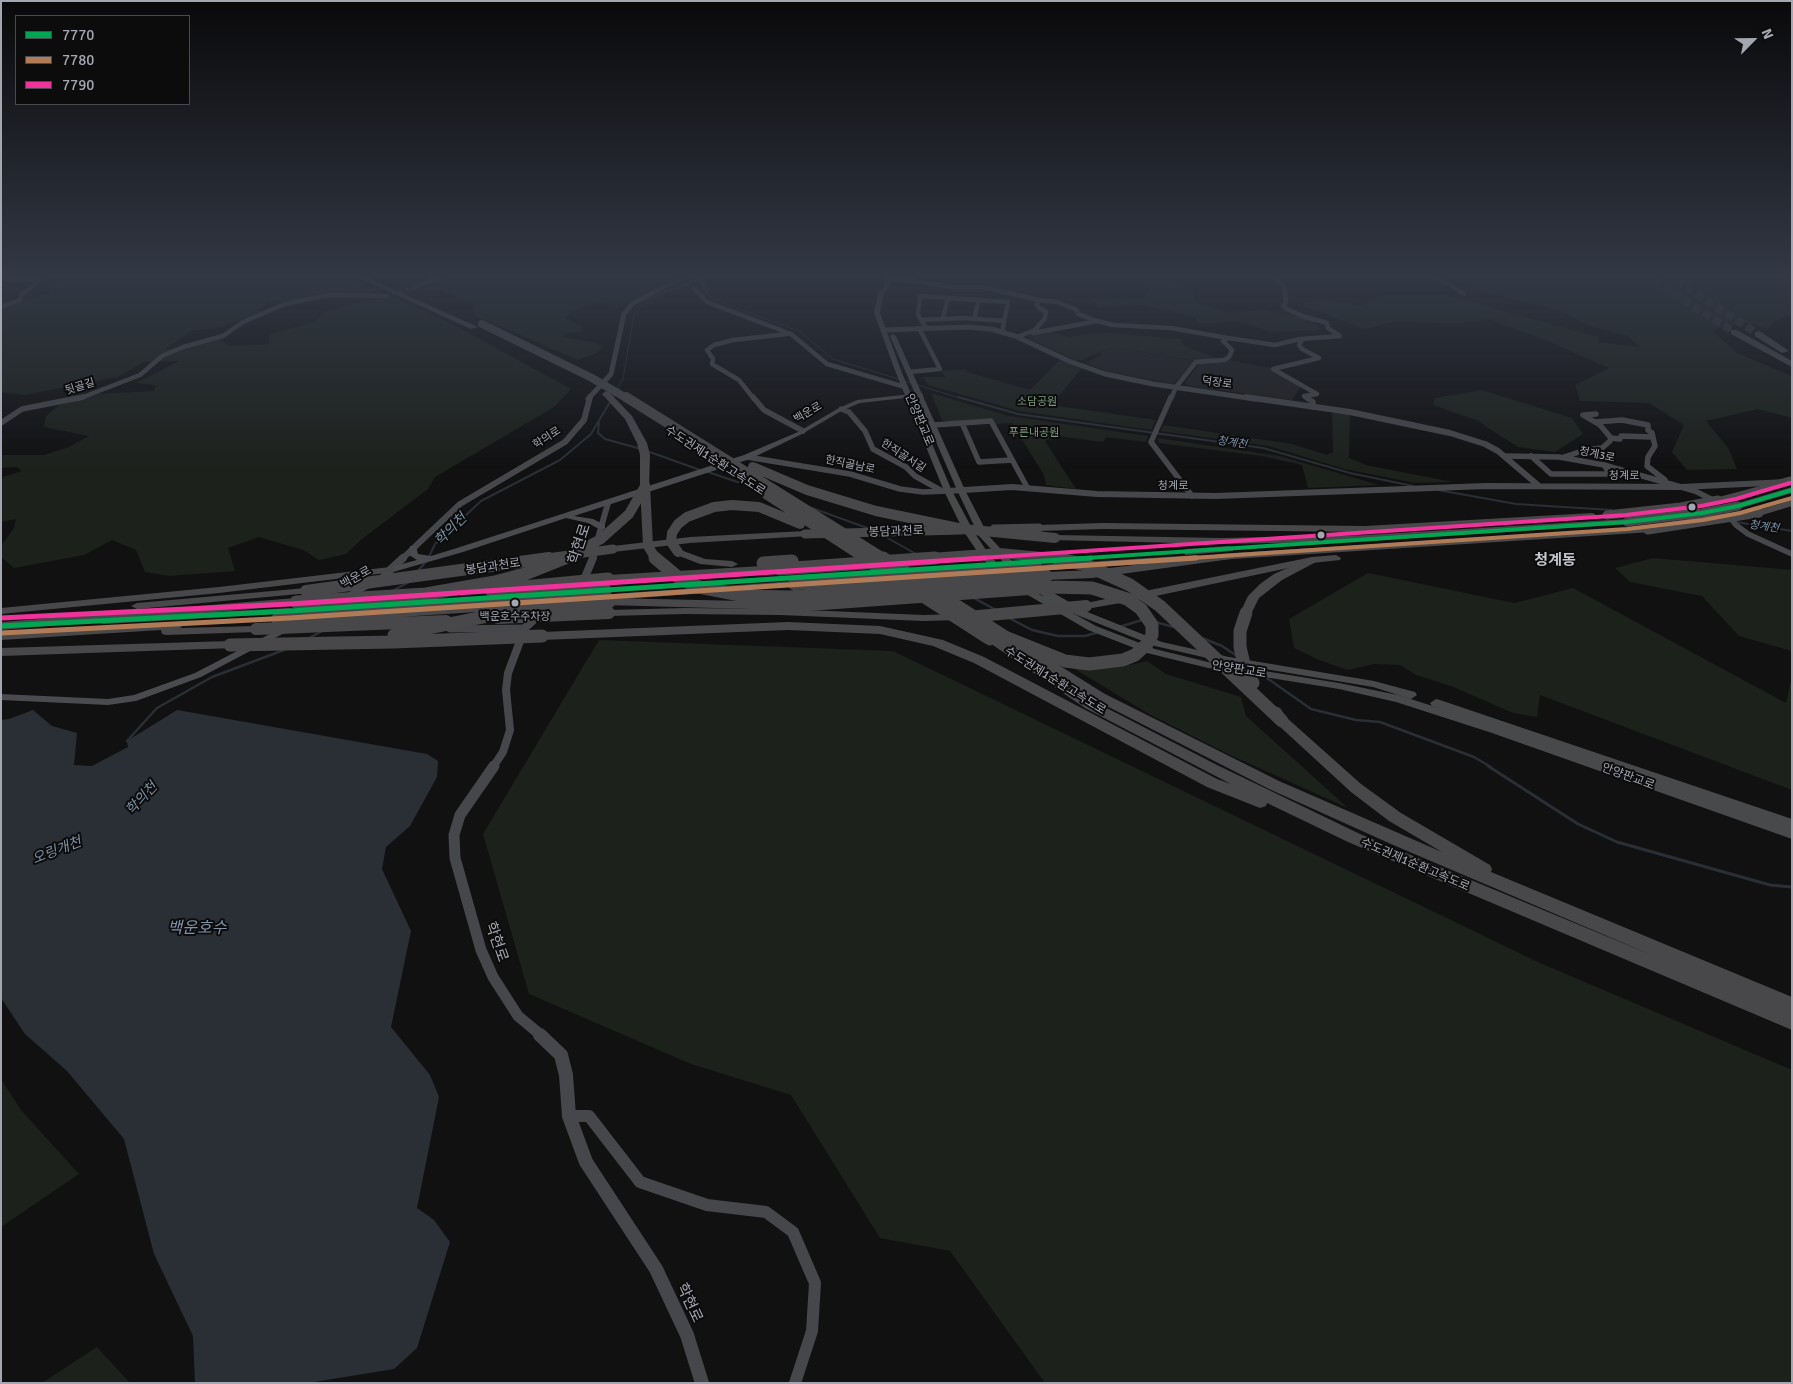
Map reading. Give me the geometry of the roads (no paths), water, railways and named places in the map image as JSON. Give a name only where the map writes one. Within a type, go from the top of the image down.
[{"type":"highway","name":"수도권제1순환고속도로","points":[[502,339],[641,414],[839,541],[1095,701],[1212,769],[1354,838],[1792,1022]]},
{"type":"highway","name":"수도권제1순환고속도로","points":[[506,339],[592,378],[702,444],[850,536],[1005,637],[1095,701],[1397,840],[1792,1006]]},
{"type":"highway","points":[[1746,339],[1792,366]]},
{"type":"highway","points":[[1765,339],[1792,356]]},
{"type":"highway","points":[[606,394],[629,418],[642,443],[645,455],[648,546],[654,557],[679,578],[700,587],[745,596],[789,597],[1038,569],[1377,538],[1627,522],[1702,513],[1738,506],[1791,483]]},
{"type":"highway","points":[[702,444],[807,490],[876,511],[963,528],[1056,541]]},
{"type":"highway","name":"봉담과천로","points":[[2,626],[306,591],[690,540],[805,534],[1102,526],[1365,529],[1607,515],[1673,508],[1718,501],[1779,484],[1791,483]]},
{"type":"highway","points":[[2,626],[293,607],[426,594],[495,582],[525,574],[585,549],[609,533],[629,514],[645,485]]},
{"type":"highway","points":[[2,626],[23,636],[256,629],[792,581],[1038,569],[1092,574],[1226,557],[1648,530],[1759,513],[1792,503]]},
{"type":"highway","points":[[839,541],[759,507],[732,505],[714,507],[699,512],[678,524],[672,533],[671,542],[678,552],[690,558],[722,564],[763,563],[1056,541],[1222,541],[1377,538]]},
{"type":"highway","points":[[293,607],[606,597],[685,611],[780,612],[924,618],[968,617],[1086,606],[1140,597],[1312,560],[1500,547],[1579,535]]},
{"type":"highway","points":[[346,642],[426,630],[528,608],[780,569],[999,553],[1060,558],[1086,565],[1130,585],[1160,606],[1356,788],[1395,817],[1541,902]]},
{"type":"highway","points":[[1282,721],[1253,683],[1244,664],[1240,647],[1240,631],[1254,596],[1278,577],[1312,560]]},
{"type":"highway","points":[[1,611],[219,590],[390,570]]},
{"type":"highway","points":[[426,594],[606,597],[788,606],[1050,587],[1092,588],[1127,599],[1141,609],[1152,625],[1152,635],[1147,644],[1135,655],[1123,660],[1089,664],[1065,661],[1005,637]]},
{"type":"highway","points":[[23,636],[606,597]]},
{"type":"highway","points":[[1,652],[394,642],[788,626],[862,628],[918,637],[979,660],[1212,783],[1354,838]]},
{"type":"main road","name":"안양판교로","points":[[889,339],[900,383],[946,491],[982,552],[1002,576],[1032,596],[1092,628],[1120,640],[1175,657],[1245,672],[1273,671],[1356,680],[1392,689],[1488,719],[1792,824]]},
{"type":"main road","name":"안양판교로","points":[[891,339],[919,392],[961,490],[984,536],[1019,574],[1049,596],[1080,613],[1159,644],[1398,699],[1496,730],[1792,834]]},
{"type":"main road","name":"백운로","points":[[1,697],[108,702],[136,698],[198,675],[350,596],[390,570],[460,550],[747,457],[803,431],[841,409],[900,383],[919,392]]},
{"type":"main road","points":[[562,517],[581,519],[602,527]]},
{"type":"main road","points":[[413,548],[413,555],[421,560]]},
{"type":"street","name":"뒷골길","points":[[1,424],[22,409],[88,396],[140,375],[162,356],[183,347],[214,339]]},
{"type":"street","name":"학의로","points":[[390,570],[460,504],[565,442],[584,420],[588,399],[611,374],[619,339]]},
{"type":"street","points":[[744,339],[733,340],[707,350],[713,359],[712,364],[739,380],[764,410],[803,431]]},
{"type":"street","points":[[799,339],[828,364],[900,383]]},
{"type":"street","points":[[910,374],[940,369],[924,339]]},
{"type":"street","name":"덕장로","points":[[1021,339],[1070,361],[1105,374],[1176,387],[1313,407],[1450,433],[1485,444],[1506,456],[1539,486]]},
{"type":"street","points":[[1192,496],[1151,442],[1176,387],[1196,362],[1224,360],[1229,357],[1232,350],[1223,341],[1227,339]]},
{"type":"street","points":[[1231,339],[1275,346],[1306,339]]},
{"type":"street","points":[[1300,339],[1302,340],[1299,346],[1319,358],[1273,369],[1317,394],[1304,396],[1313,402],[1313,407]]},
{"type":"street","name":"한직골서길","points":[[841,409],[849,412],[865,430],[873,449],[906,467],[915,476],[946,491]]},
{"type":"street","points":[[1596,414],[1583,415],[1595,422],[1611,438],[1620,438],[1621,436],[1652,437]]},
{"type":"street","points":[[1595,422],[1614,420],[1648,425],[1648,430],[1652,433],[1656,446],[1648,457],[1647,466],[1664,480],[1718,501],[1736,525],[1748,534],[1792,554]]},
{"type":"street","points":[[933,425],[991,421],[1027,488]]},
{"type":"street","points":[[962,423],[979,462],[1012,460]]},
{"type":"street","points":[[1559,458],[1585,450],[1602,448],[1607,445],[1611,438]]},
{"type":"street","name":"청계3로","points":[[1506,456],[1559,458],[1604,466],[1681,487]]},
{"type":"street","points":[[1531,456],[1551,474],[1610,474],[1604,466]]},
{"type":"street","name":"한직골남로","points":[[747,457],[850,474],[900,489],[923,492],[946,491]]},
{"type":"street","name":"청계로","points":[[946,491],[1027,488],[1097,494],[1192,496],[1455,487],[1681,487],[1764,482],[1791,483]]},
{"type":"street","name":"학현로","points":[[608,503],[596,549],[585,577],[525,628],[508,673],[506,690],[510,730],[503,752],[460,814],[454,835],[455,858],[481,950],[493,977],[518,1016],[561,1055],[566,1075],[569,1116],[586,1162],[656,1269],[687,1335],[702,1383]]},
{"type":"street","points":[[350,596],[396,627],[408,629],[525,628]]},
{"type":"street","points":[[569,1116],[589,1116],[640,1182],[707,1205],[766,1212],[793,1232],[815,1283],[812,1331],[795,1383]]},
{"type":"water","name":"백운호수","points":[[33,710],[52,726],[77,733],[74,765],[92,766],[128,747],[127,741],[177,710],[427,754],[438,761],[437,777],[410,826],[386,847],[382,869],[411,931],[391,1027],[430,1075],[439,1097],[417,1208],[434,1220],[450,1242],[417,1348],[394,1369],[308,1383],[195,1383],[193,1336],[154,1254],[124,1139],[67,1071],[25,1034],[1,998],[1,720]]},
{"type":"waterway","name":"학의천","points":[[612,399],[623,379],[630,339]]},
{"type":"waterway","name":"청계천","points":[[808,339],[833,359],[963,399]]},
{"type":"waterway","name":"학의천","points":[[428,559],[435,544],[481,501],[560,460],[591,434],[613,397]]},
{"type":"waterway","name":"청계천","points":[[958,397],[1018,414],[1263,448],[1350,473],[1413,486]]},
{"type":"waterway","points":[[599,422],[598,433],[605,439],[641,449]]},
{"type":"waterway","points":[[647,451],[700,470]]},
{"type":"waterway","points":[[708,472],[764,491]]},
{"type":"waterway","name":"청계천","points":[[1438,490],[1516,504],[1612,510]]},
{"type":"waterway","points":[[812,508],[870,529]]},
{"type":"waterway","name":"청계천","points":[[1736,522],[1792,531]]},
{"type":"waterway","points":[[884,536],[916,554]]},
{"type":"waterway","name":"학의천","points":[[417,572],[429,558]]},
{"type":"waterway","name":"학의천","points":[[394,590],[409,582]]},
{"type":"waterway","points":[[974,598],[996,610]]},
{"type":"waterway","name":"학의천","points":[[361,609],[372,603]]},
{"type":"waterway","points":[[1009,618],[1032,630],[1058,636],[1085,636],[1099,632]]},
{"type":"waterway","points":[[1119,627],[1142,620]]},
{"type":"waterway","points":[[1155,622],[1174,627]]},
{"type":"waterway","name":"학의천","points":[[309,638],[322,631]]},
{"type":"waterway","points":[[1202,638],[1222,646],[1237,656]]},
{"type":"waterway","name":"학의천","points":[[129,741],[127,741],[157,708],[212,677],[284,650]]},
{"type":"waterway","points":[[1264,676],[1311,709],[1356,720],[1380,722],[1474,757],[1491,767]]},
{"type":"waterway","points":[[1488,766],[1578,824],[1617,842],[1770,885],[1792,887]]},
{"type":"place","name":"백운호수주차장","points":[[515,603]]},
{"type":"district","name":"청계동","points":[[1555,561]]},
{"type":"park label","name":"소담공원","points":[[1037,402]]},
{"type":"park label","name":"푸른내공원","points":[[1034,433]]},
{"type":"water label","name":"오링개천","points":[[57,851]]}]
